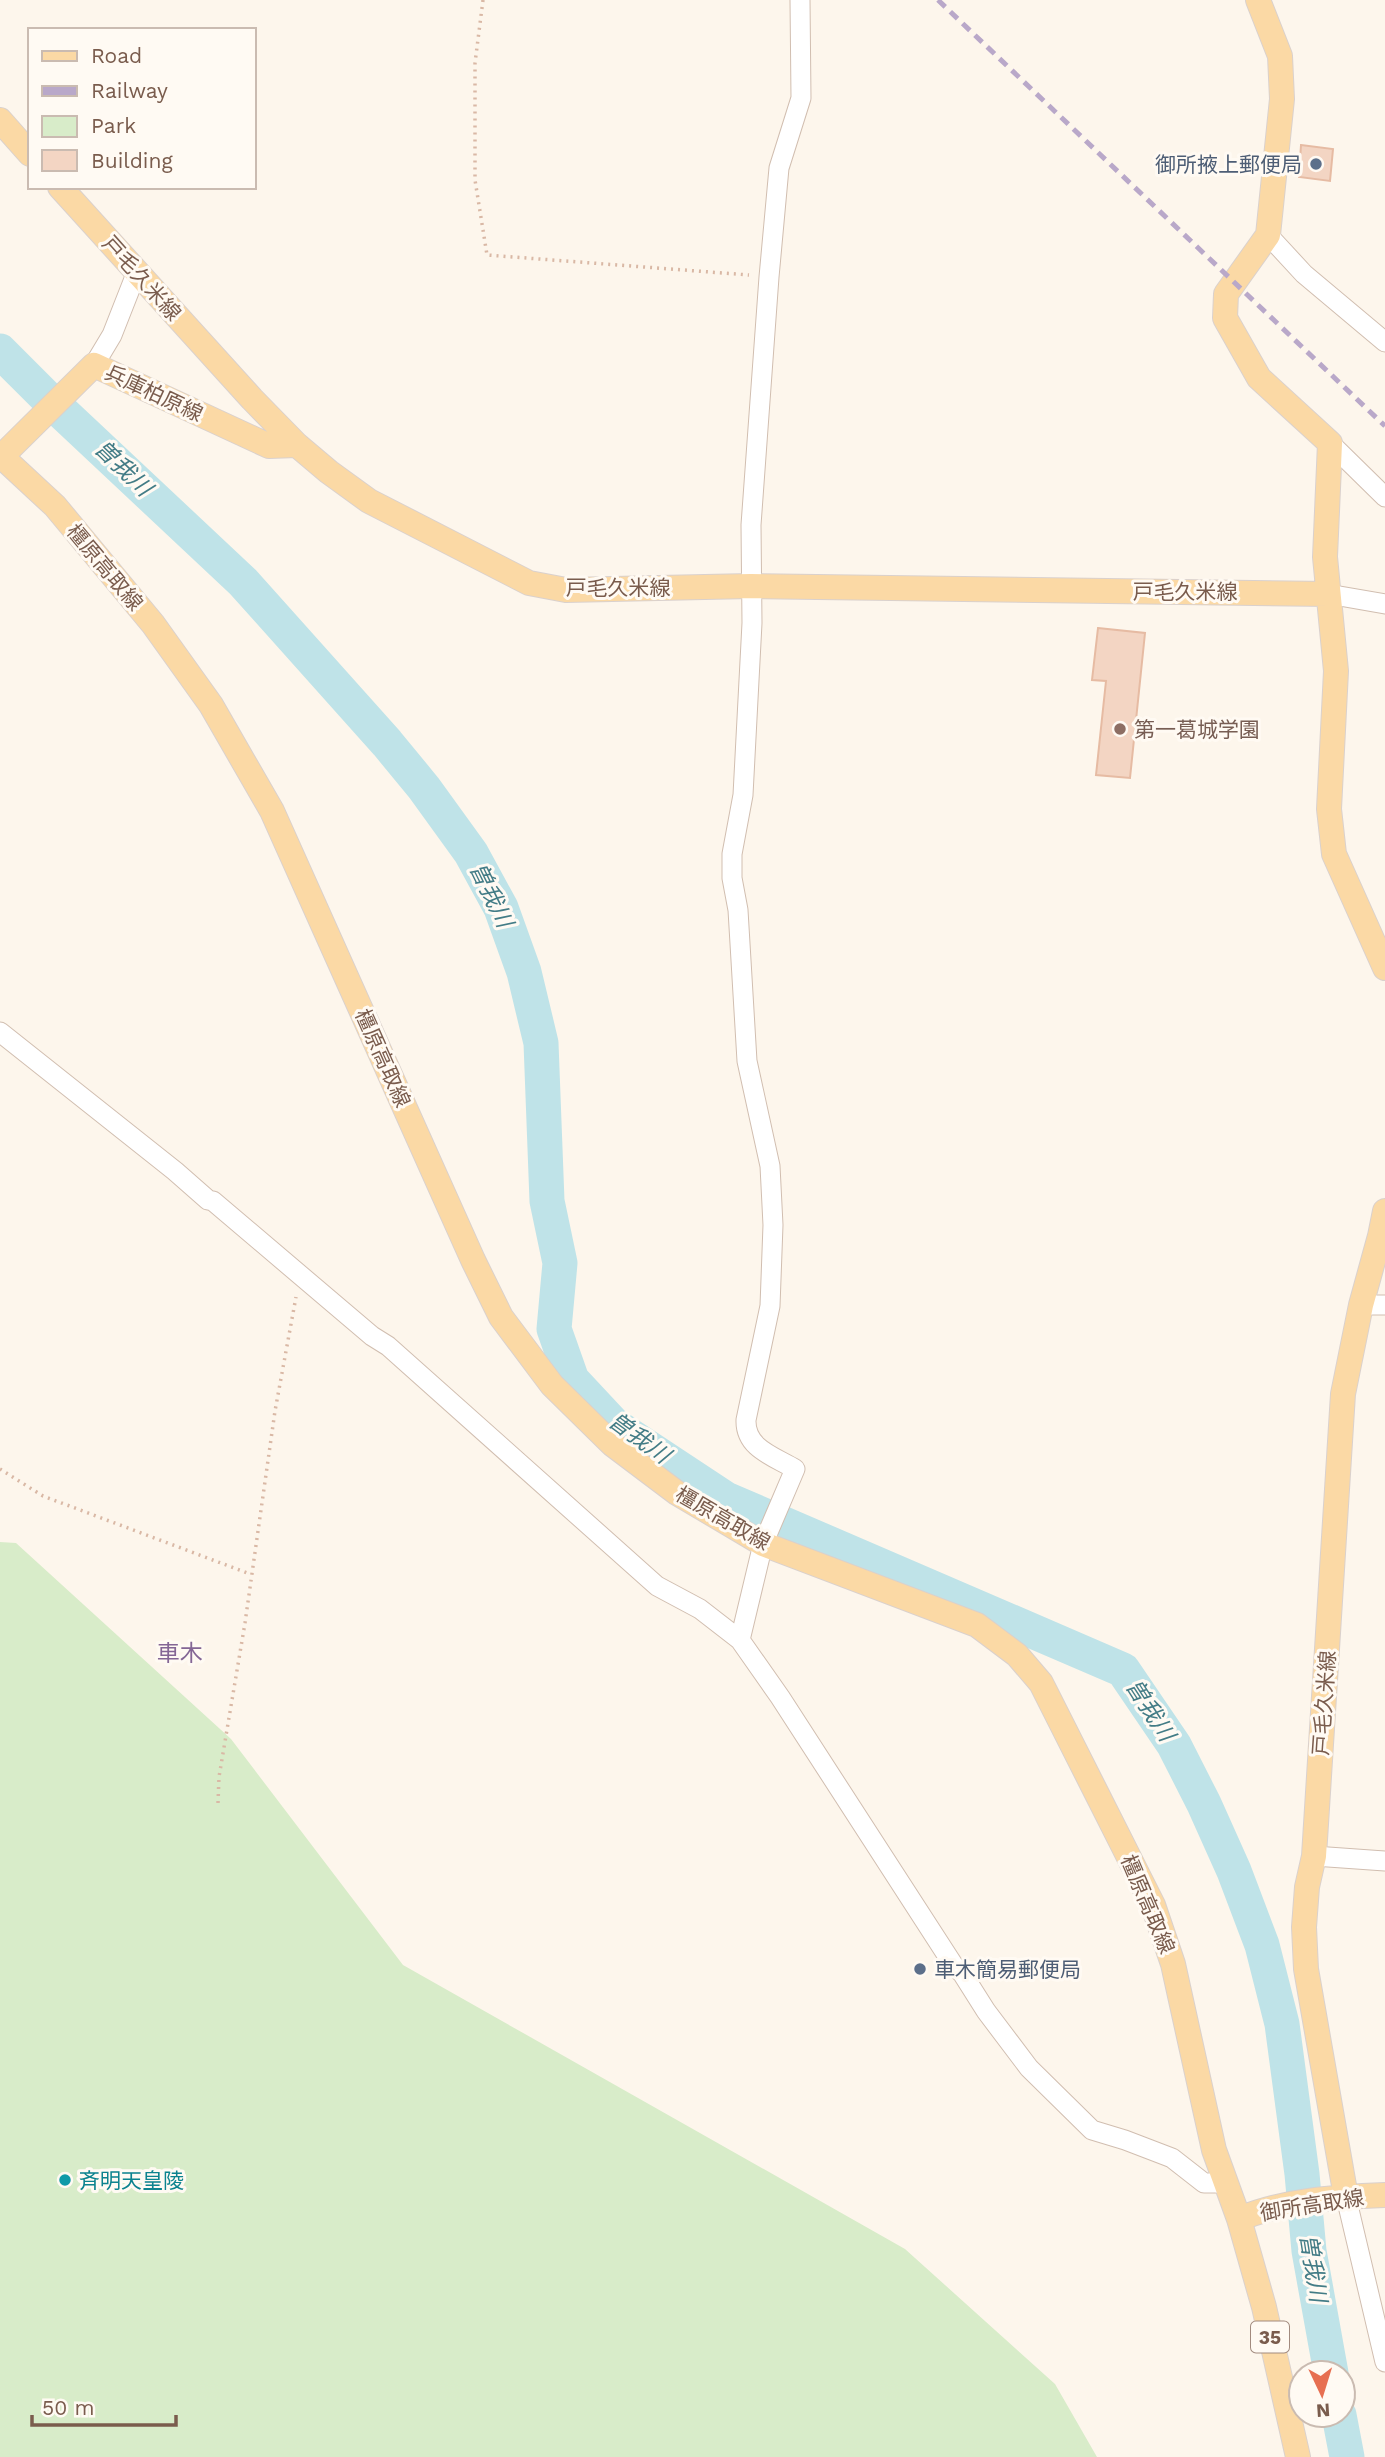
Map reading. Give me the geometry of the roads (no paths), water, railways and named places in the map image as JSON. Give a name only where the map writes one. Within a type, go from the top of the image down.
[{"type":"main road","points":[[1258,0],[1280,56],[1282,99],[1268,235],[1226,294],[1225,318],[1259,377],[1330,443],[1325,557],[1336,671],[1329,809],[1334,854],[1377,933],[1385,968]]},
{"type":"main road","points":[[0,120],[28,151]]},
{"type":"main road","name":"戸毛久米線","points":[[62,189],[136,274],[297,445],[329,472],[369,500],[530,583],[566,590],[751,586],[1328,594]]},
{"type":"main road","name":"兵庫柏原線","points":[[1,456],[90,370],[269,446],[297,445]]},
{"type":"main road","name":"橿原高取線","points":[[1,456],[55,506],[153,624],[211,705],[272,811],[501,1317],[552,1385],[612,1444],[677,1493],[763,1544],[977,1625],[1017,1656],[1041,1683],[1153,1905],[1173,1964],[1214,2150],[1226,2183],[1248,2215],[1264,2307],[1298,2457]]},
{"type":"main road","name":"戸毛久米線","points":[[1339,2197],[1306,1969],[1304,1927],[1307,1887],[1314,1856],[1343,1394],[1373,1305],[1385,1211]]},
{"type":"main road","name":"御所高取線","points":[[1248,2215],[1339,2197],[1385,2194]]},
{"type":"street","points":[[740,1640],[763,1544],[794,1469],[754,1444],[746,1433],[746,1420],[770,1306],[774,1225],[770,1166],[747,1061],[732,853],[743,795],[752,623],[751,525],[769,277],[779,168],[801,97],[800,0]]},
{"type":"street","points":[[1268,235],[1304,274],[1385,342]]},
{"type":"street","points":[[90,370],[112,335],[136,274]]},
{"type":"street","points":[[1330,443],[1385,496]]},
{"type":"street","points":[[1328,594],[1385,604]]},
{"type":"street","points":[[0,1032],[208,1200],[214,1201],[372,1336],[398,1355],[657,1586],[700,1609],[740,1640],[780,1697],[954,1966],[1029,2068],[1091,2130],[1172,2158],[1205,2183],[1226,2183]]},
{"type":"street","points":[[1314,1856],[1385,1861]]},
{"type":"street","points":[[1339,2197],[1385,2362]]},
{"type":"waterway","name":"曽我川","points":[[0,351],[243,582],[387,743],[471,853],[501,908],[524,972],[541,1043],[547,1201],[560,1263],[554,1329],[572,1380],[614,1425],[726,1499],[1123,1670],[1174,1745],[1234,1871],[1262,1945],[1282,2024],[1302,2174],[1309,2251],[1328,2359]]},
{"type":"waterway","name":"曽我川","points":[[1342,2429],[1347,2457]]},
{"type":"railway","points":[[938,0],[1385,426]]},
{"type":"place","name":"御所掖上郵便局","points":[[1316,164]]},
{"type":"place","name":"第一葛城学園","points":[[1120,729]]},
{"type":"place","name":"車木簡易郵便局","points":[[920,1969]]},
{"type":"place","name":"斉明天皇陵","points":[[65,2180]]},
{"type":"district","name":"車木","points":[[180,1653]]}]
